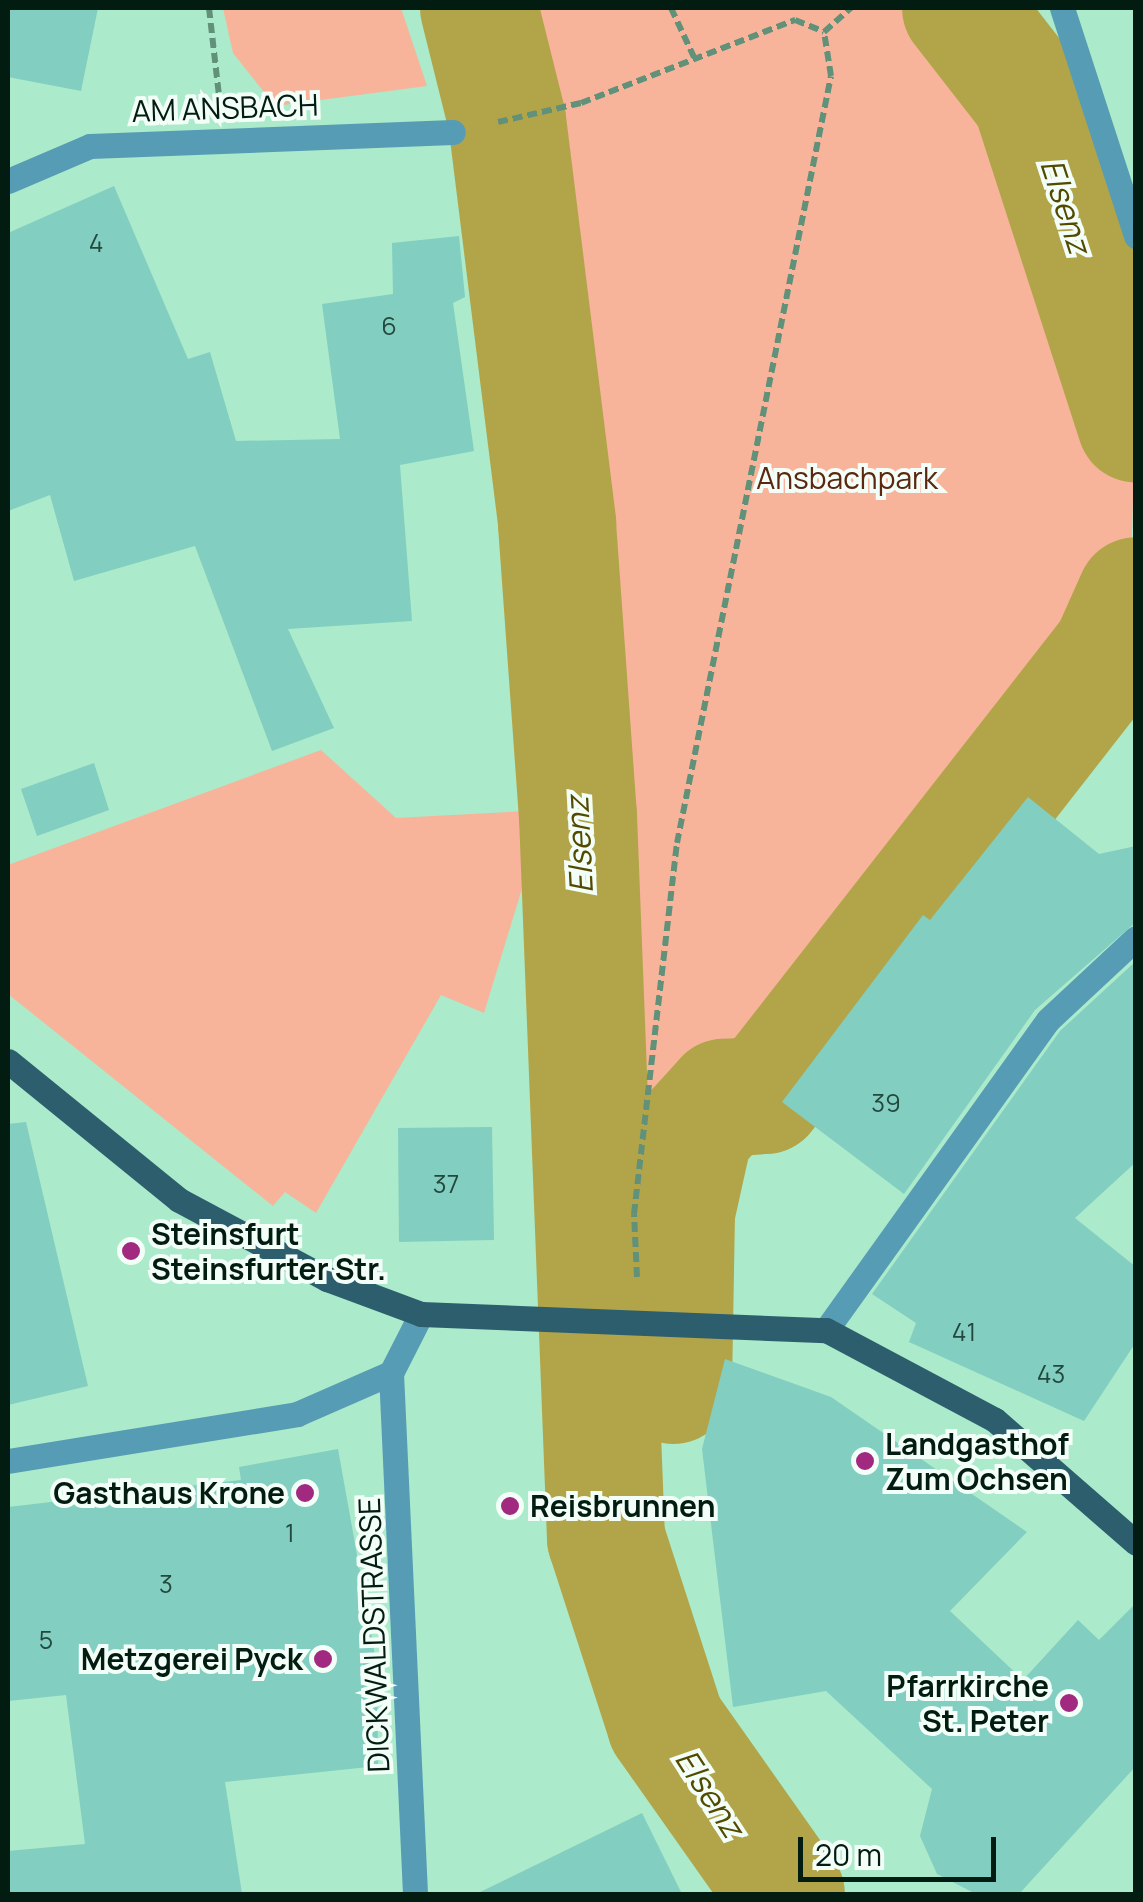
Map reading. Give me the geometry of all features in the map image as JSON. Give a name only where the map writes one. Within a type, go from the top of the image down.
[{"type":"main road","points":[[8,1061],[179,1200],[257,1248],[422,1314],[550,1320],[749,1320],[826,1330],[995,1420],[1136,1543]]},
{"type":"street","points":[[1062,8],[1136,236]]},
{"type":"street","name":"AM ANSBACH","points":[[8,181],[90,146],[453,132]]},
{"type":"street","points":[[826,1330],[1048,1020],[1136,938]]},
{"type":"street","points":[[8,1462],[297,1414],[391,1373],[422,1314]]},
{"type":"street","name":"DICKWALDSTRASSE","points":[[391,1373],[416,1894]]},
{"type":"path","points":[[209,8],[224,141]]},
{"type":"path","points":[[671,8],[694,57]]},
{"type":"path","points":[[824,32],[850,8]]},
{"type":"path","points":[[453,132],[581,103],[795,20],[824,32]]},
{"type":"path","points":[[639,1318],[634,1214],[677,843],[831,76],[824,32]]},
{"type":"green space","points":[[223,8],[401,8],[427,86],[275,106],[233,53]]},
{"type":"green space","name":"Ansbachpark","points":[[518,8],[928,8],[1020,102],[1134,464],[1131,570],[666,1141],[611,1169],[598,763]]},
{"type":"green space","points":[[321,750],[396,818],[546,810],[484,1013],[441,995],[316,1213],[285,1192],[273,1206],[8,994],[8,865]]},
{"type":"building","points":[[8,8],[98,8],[81,91],[8,77]]},
{"type":"building","points":[[114,186],[188,359],[210,352],[236,441],[340,439],[322,304],[393,294],[392,243],[459,236],[465,297],[453,303],[474,451],[400,465],[412,621],[288,629],[334,728],[272,751],[195,546],[74,581],[50,495],[8,511],[8,233]]},
{"type":"building","points":[[94,763],[109,810],[37,836],[21,789]]},
{"type":"building","points":[[1028,797],[1099,854],[1136,846],[1136,922],[1035,1010],[904,1194],[782,1102],[923,915],[930,920]]},
{"type":"building","points":[[1136,961],[1136,1162],[1075,1218],[1136,1267],[1136,1342],[1084,1421],[909,1342],[916,1323],[872,1294],[1060,1031]]},
{"type":"building","points":[[26,1122],[88,1386],[8,1405],[8,1124]]},
{"type":"building","points":[[492,1127],[494,1240],[399,1242],[398,1128]]},
{"type":"building","points":[[725,1359],[831,1397],[1027,1532],[950,1611],[1023,1680],[1078,1620],[1099,1640],[1136,1603],[1136,1766],[1019,1894],[976,1894],[937,1874],[920,1836],[932,1789],[826,1691],[733,1707],[702,1449]]},
{"type":"building","points":[[338,1449],[377,1666],[378,1766],[225,1782],[242,1894],[8,1894],[8,1851],[85,1844],[66,1695],[8,1701],[8,1507],[241,1480],[239,1467]]},
{"type":"building","points":[[642,1813],[682,1894],[476,1894]]},
{"type":"waterway","name":"Elsenz","points":[[479,8],[507,120],[557,524],[578,816],[606,1538],[666,1724],[786,1894]]},
{"type":"waterway","name":"Elsenz","points":[[961,8],[1031,98],[1136,423]]},
{"type":"waterway","name":"Elsenz","points":[[673,1385],[676,1212],[694,1131],[724,1098],[765,1095],[1111,652],[1136,596]]},
{"type":"place","name":"Steinsfurt Steinsfurter Str.","points":[[131,1251]]},
{"type":"place","name":"Landgasthof Zum Ochsen","points":[[865,1461]]},
{"type":"place","name":"Gasthaus Krone","points":[[305,1493]]},
{"type":"place","name":"Reisbrunnen","points":[[510,1506]]},
{"type":"place","name":"Metzgerei Pyck","points":[[323,1659]]},
{"type":"place","name":"Pfarrkirche St. Peter","points":[[1069,1703]]}]
